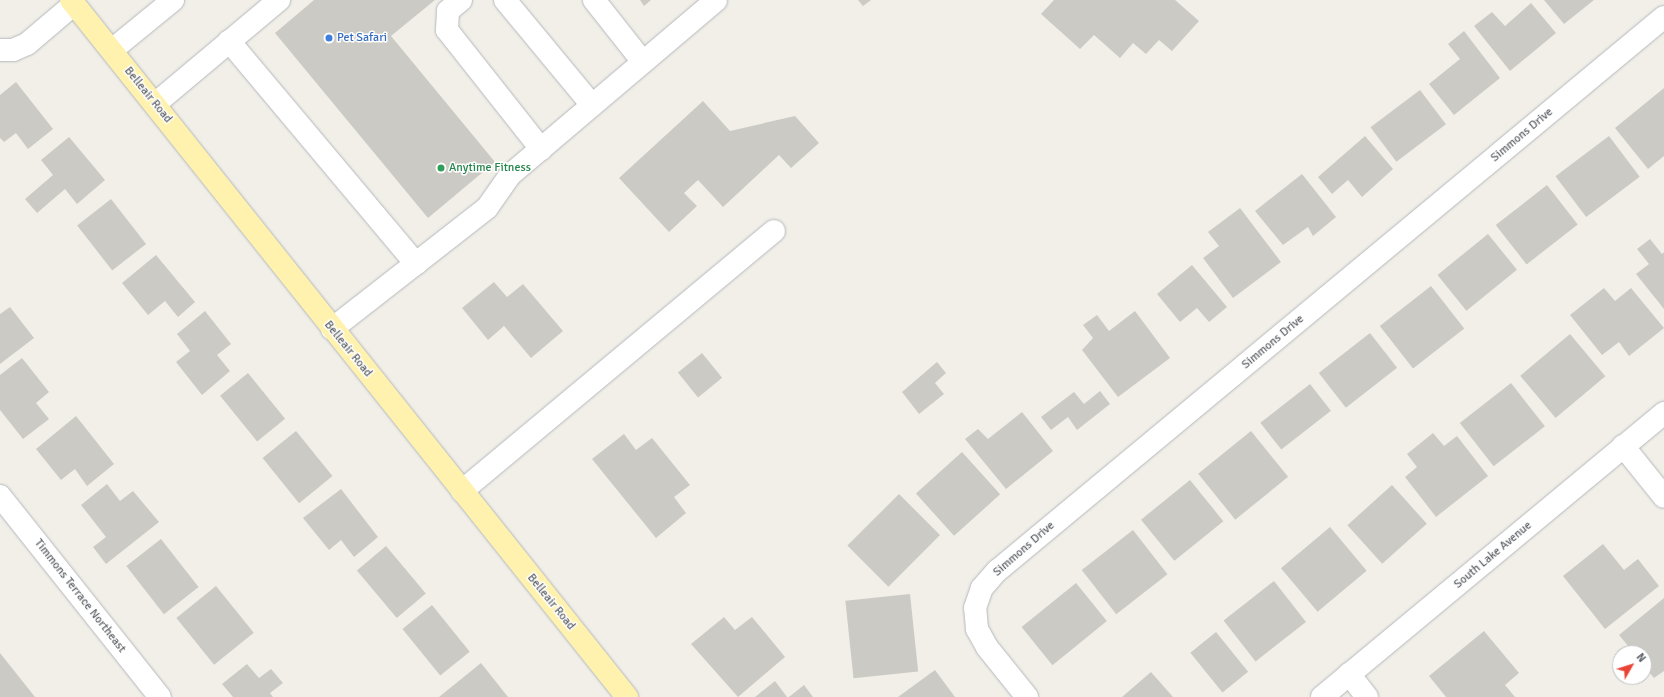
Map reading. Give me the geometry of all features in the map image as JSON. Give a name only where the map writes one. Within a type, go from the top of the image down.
[{"type":"main road","name":"Belleair Road","points":[[73,2],[332,329],[627,697]]},
{"type":"street","points":[[112,50],[173,0]]},
{"type":"street","points":[[155,104],[279,0]]},
{"type":"street","points":[[461,0],[448,11],[447,30],[541,149]]},
{"type":"street","points":[[505,0],[592,106]]},
{"type":"street","points":[[594,0],[643,62]]},
{"type":"street","points":[[332,329],[487,208],[510,175],[716,0]]},
{"type":"street","points":[[0,50],[13,50],[27,44],[73,2]]},
{"type":"street","name":"Simmons Drive","points":[[1027,697],[986,647],[977,629],[976,608],[982,588],[997,571],[1664,17]]},
{"type":"street","points":[[229,41],[416,264]]},
{"type":"street","points":[[462,491],[774,231]]},
{"type":"street","name":"South Lake Avenue","points":[[1322,697],[1664,413]]},
{"type":"street","points":[[1623,446],[1664,497]]},
{"type":"street","name":"Timmons Terrace Northeast","points":[[0,496],[160,697]]},
{"type":"street","points":[[1349,674],[1367,697]]},
{"type":"building","points":[[314,0],[435,0],[391,36],[495,162],[428,218],[275,33]]},
{"type":"building","points":[[640,0],[651,0],[644,6]]},
{"type":"building","points":[[858,0],[871,0],[863,6]]},
{"type":"building","points":[[1054,0],[1175,0],[1199,21],[1172,51],[1159,40],[1146,54],[1133,43],[1120,58],[1094,35],[1080,49],[1041,14]]},
{"type":"building","points":[[1544,0],[1594,0],[1564,24]]},
{"type":"building","points":[[1531,3],[1556,33],[1510,71],[1474,26],[1492,12],[1505,26]]},
{"type":"building","points":[[1464,31],[1500,78],[1454,115],[1429,84],[1460,59],[1448,44]]},
{"type":"building","points":[[16,82],[53,129],[28,149],[16,133],[4,142],[0,138],[0,95]]},
{"type":"building","points":[[1664,88],[1664,156],[1648,169],[1615,128]]},
{"type":"building","points":[[1420,90],[1446,124],[1396,162],[1370,127]]},
{"type":"building","points":[[703,101],[730,131],[795,116],[819,143],[791,168],[779,155],[723,207],[698,180],[684,193],[697,206],[669,232],[619,178]]},
{"type":"building","points":[[1365,136],[1393,169],[1362,197],[1348,180],[1332,194],[1318,177]]},
{"type":"building","points":[[1609,136],[1640,177],[1586,217],[1555,176]]},
{"type":"building","points":[[69,137],[105,180],[77,204],[65,189],[37,213],[25,199],[53,175],[41,160]]},
{"type":"building","points":[[1302,174],[1336,217],[1313,236],[1308,227],[1283,245],[1255,211]]},
{"type":"building","points":[[1547,185],[1578,224],[1527,264],[1496,225]]},
{"type":"building","points":[[111,199],[146,244],[112,270],[77,225]]},
{"type":"building","points":[[1240,208],[1281,262],[1233,298],[1203,258],[1219,246],[1208,232]]},
{"type":"building","points":[[1488,234],[1517,270],[1466,311],[1437,275]]},
{"type":"building","points":[[1650,239],[1662,254],[1664,252],[1664,309],[1636,274],[1649,264],[1637,249]]},
{"type":"building","points":[[156,255],[195,302],[178,317],[165,301],[148,315],[122,283]]},
{"type":"building","points":[[1192,265],[1227,307],[1209,322],[1197,308],[1180,322],[1157,294]]},
{"type":"building","points":[[494,282],[507,297],[523,284],[563,331],[531,358],[504,326],[488,340],[462,308]]},
{"type":"building","points":[[1431,286],[1464,329],[1413,369],[1380,326]]},
{"type":"building","points":[[1604,288],[1615,301],[1631,288],[1664,328],[1629,356],[1619,342],[1602,355],[1570,315]]},
{"type":"building","points":[[10,307],[34,338],[0,364],[0,314]]},
{"type":"building","points":[[205,311],[231,344],[217,355],[230,371],[202,395],[176,362],[190,351],[177,334]]},
{"type":"building","points":[[1135,311],[1170,358],[1118,397],[1082,350],[1093,338],[1083,325],[1097,315],[1109,331]]},
{"type":"building","points":[[1370,333],[1397,368],[1346,408],[1319,373]]},
{"type":"building","points":[[1570,334],[1605,376],[1556,418],[1520,376]]},
{"type":"building","points":[[702,353],[722,378],[698,397],[678,373]]},
{"type":"building","points":[[22,358],[49,392],[36,403],[49,419],[23,439],[0,410],[0,375]]},
{"type":"building","points":[[937,362],[946,373],[935,383],[944,394],[919,414],[902,392]]},
{"type":"building","points":[[248,373],[285,419],[257,442],[220,396]]},
{"type":"building","points":[[1511,383],[1545,426],[1494,466],[1460,423]]},
{"type":"building","points":[[1310,384],[1331,411],[1281,450],[1260,423]]},
{"type":"building","points":[[1100,391],[1110,404],[1077,430],[1068,417],[1051,430],[1041,417],[1074,392],[1084,404]]},
{"type":"building","points":[[1022,412],[1053,451],[1006,489],[965,439],[978,429],[988,439]]},
{"type":"building","points":[[76,416],[114,464],[87,486],[75,469],[61,480],[36,449]]},
{"type":"building","points":[[296,431],[333,476],[299,503],[263,458]]},
{"type":"building","points":[[1251,431],[1288,477],[1235,520],[1198,474]]},
{"type":"building","points":[[1433,433],[1444,446],[1457,436],[1488,476],[1436,517],[1405,477],[1417,467],[1407,454]]},
{"type":"building","points":[[624,434],[636,450],[652,438],[690,485],[674,497],[686,513],[656,538],[592,459]]},
{"type":"building","points":[[962,452],[1000,494],[954,536],[916,493]]},
{"type":"building","points":[[1190,480],[1223,521],[1174,561],[1141,520]]},
{"type":"building","points":[[107,484],[120,501],[133,491],[159,522],[106,564],[93,547],[106,537],[81,505]]},
{"type":"building","points":[[1392,485],[1427,524],[1382,564],[1347,525]]},
{"type":"building","points":[[341,489],[378,537],[354,557],[341,540],[329,550],[303,518]]},
{"type":"building","points":[[899,494],[940,535],[888,587],[847,546]]},
{"type":"building","points":[[1330,527],[1367,571],[1318,612],[1281,568]]},
{"type":"building","points":[[1133,530],[1167,574],[1116,614],[1082,570]]},
{"type":"building","points":[[161,539],[199,587],[164,614],[126,566]]},
{"type":"building","points":[[1603,544],[1624,570],[1638,559],[1659,586],[1605,629],[1563,576]]},
{"type":"building","points":[[386,546],[426,593],[397,618],[357,570]]},
{"type":"building","points":[[1274,581],[1306,622],[1256,661],[1224,620]]},
{"type":"building","points":[[1076,583],[1107,621],[1052,665],[1022,627]]},
{"type":"building","points":[[216,586],[254,633],[214,665],[176,618]]},
{"type":"building","points":[[910,594],[918,672],[854,678],[845,601]]},
{"type":"building","points":[[1664,598],[1664,671],[1654,678],[1652,676],[1652,645],[1627,645],[1619,635]]},
{"type":"building","points":[[432,605],[470,652],[440,676],[402,629]]},
{"type":"building","points":[[724,617],[735,630],[752,617],[785,657],[738,697],[691,644]]},
{"type":"building","points":[[1484,631],[1519,673],[1505,685],[1515,697],[1446,697],[1429,676]]},
{"type":"building","points":[[1216,632],[1248,672],[1222,692],[1190,653]]},
{"type":"building","points":[[0,653],[35,697],[0,697]]},
{"type":"building","points":[[481,663],[508,697],[439,697]]},
{"type":"building","points":[[247,664],[259,678],[271,669],[283,683],[270,693],[273,697],[233,697],[222,684]]},
{"type":"building","points":[[935,670],[955,697],[898,697]]},
{"type":"building","points":[[1151,672],[1173,697],[1122,697]]},
{"type":"building","points":[[775,681],[787,697],[755,697]]},
{"type":"building","points":[[804,685],[813,697],[789,697]]},
{"type":"place","name":"Pet Safari","points":[[329,38]]},
{"type":"place","name":"Anytime Fitness","points":[[441,168]]}]
